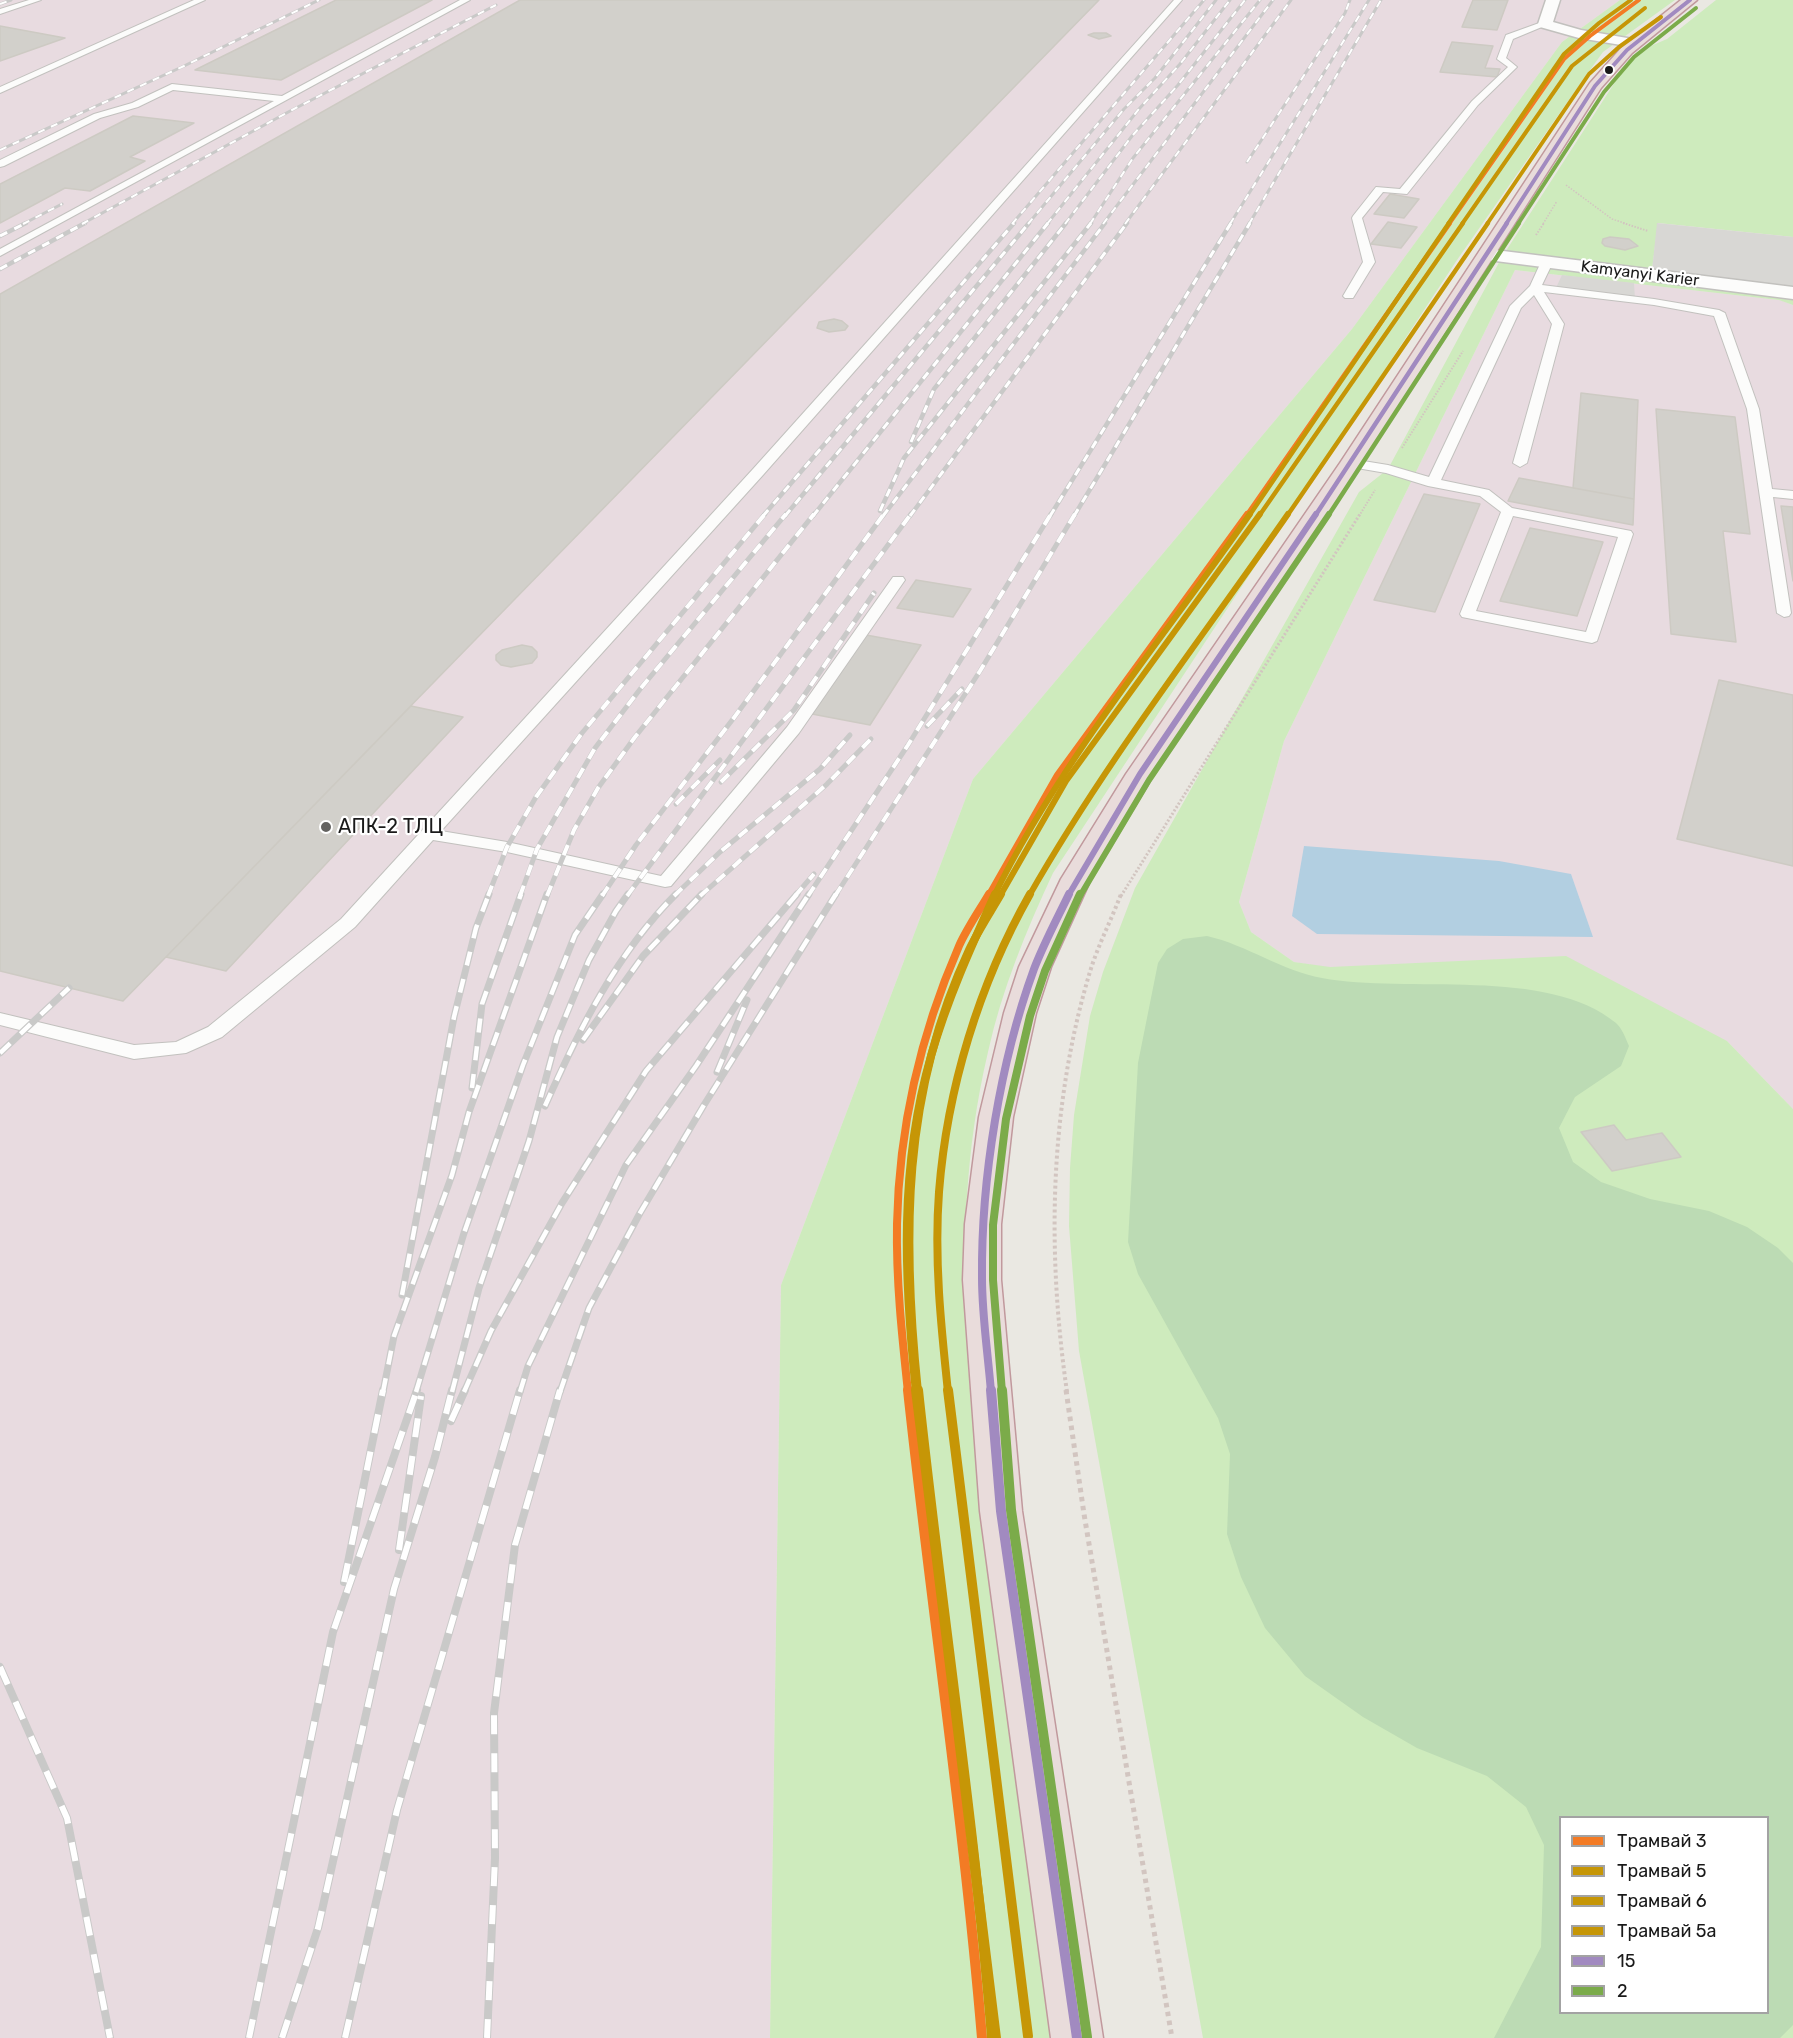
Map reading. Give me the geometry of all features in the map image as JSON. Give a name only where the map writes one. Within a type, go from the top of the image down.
[{"type":"highway","points":[[1077,2038],[1001,1511],[982,1280],[983,1224],[996,1117],[1020,1013],[1035,967],[1076,879],[1140,774],[1351,463],[1595,86],[1611,65],[1633,43],[1690,0]]},
{"type":"street","points":[[1554,0],[1545,24],[1579,34],[1633,43]]},
{"type":"street","name":"Kamyanyi Karier","points":[[1487,255],[1793,292]]},
{"type":"lane","points":[[0,12],[38,0]]},
{"type":"lane","points":[[3,87],[201,0]]},
{"type":"lane","points":[[0,253],[466,0]]},
{"type":"lane","points":[[0,1018],[134,1052],[179,1047],[215,1032],[348,923],[750,481],[1178,0]]},
{"type":"lane","points":[[1349,296],[1370,262],[1357,218],[1380,189],[1403,192],[1475,103],[1513,67],[1502,59],[1509,36],[1545,24]]},
{"type":"lane","points":[[0,164],[97,116],[135,105],[172,87],[283,99]]},
{"type":"lane","points":[[1432,483],[1516,306],[1535,288],[1547,262]]},
{"type":"lane","points":[[1521,463],[1558,324],[1535,288]]},
{"type":"lane","points":[[1535,288],[1654,302],[1719,313],[1753,409],[1784,613]]},
{"type":"lane","points":[[1351,463],[1388,469],[1432,483],[1484,493],[1508,511],[1626,534],[1592,638],[1467,614],[1508,511]]},
{"type":"lane","points":[[1765,492],[1793,495]]},
{"type":"lane","points":[[429,834],[507,847],[665,882],[793,730],[898,580]]},
{"type":"path","points":[[1566,185],[1612,219],[1648,231]]},
{"type":"path","points":[[1522,259],[1561,194]]},
{"type":"path","points":[[1172,2038],[1084,1514],[1061,1353],[1053,1224],[1060,1113],[1067,1062],[1089,973],[1124,888],[1465,349]]},
{"type":"shaded area","points":[[0,0],[1620,0],[1562,42],[1352,329],[973,779],[781,1285],[770,2038],[0,2038]]},
{"type":"shaded area","points":[[1657,223],[1793,237],[1793,286],[1652,270]]},
{"type":"shaded area","points":[[1515,270],[1780,300],[1793,305],[1793,1109],[1727,1041],[1294,962],[1251,932],[1239,902],[1284,741]]},
{"type":"shaded area","points":[[1562,275],[1634,283],[1635,299],[1555,290]]},
{"type":"green space","points":[[1620,0],[1675,0],[1603,52],[1457,260],[1053,873],[1033,917],[1000,1006],[988,1052],[974,1125],[967,1199],[965,1273],[967,1348],[973,1422],[991,1570],[1060,2038],[770,2038],[781,1285],[973,779],[1352,329],[1562,42]]},
{"type":"green space","points":[[1716,0],[1793,0],[1793,237],[1658,223],[1652,270],[1793,286],[1793,305],[1779,300],[1515,270],[1284,741],[1239,902],[1251,932],[1294,962],[1330,967],[1566,956],[1727,1041],[1793,1109],[1793,2038],[1203,2038],[1079,1351],[1069,1226],[1070,1168],[1074,1115],[1090,1016],[1103,972],[1135,888],[1359,492],[1388,469],[1502,257],[1617,79],[1635,57],[1646,48],[1667,39]]},
{"type":"green space","points":[[1207,936],[1236,945],[1293,970],[1322,978],[1394,984],[1515,988],[1553,994],[1587,1005],[1616,1023],[1629,1046],[1621,1066],[1575,1097],[1559,1128],[1573,1162],[1601,1182],[1650,1199],[1709,1211],[1747,1227],[1778,1248],[1793,1263],[1793,2025],[1780,2038],[1494,2038],[1541,1947],[1544,1845],[1526,1807],[1487,1776],[1417,1748],[1363,1717],[1305,1676],[1265,1628],[1241,1577],[1227,1534],[1230,1454],[1218,1418],[1138,1274],[1128,1242],[1138,1063],[1158,963],[1167,949],[1183,939]]},
{"type":"water","points":[[1304,846],[1499,861],[1571,874],[1593,937],[1317,934],[1292,916]]},
{"type":"building","points":[[336,0],[432,0],[281,80],[195,70]]},
{"type":"building","points":[[520,0],[1099,0],[123,1001],[0,971],[0,294]]},
{"type":"building","points":[[1473,0],[1508,0],[1497,30],[1462,27]]},
{"type":"building","points":[[0,26],[65,38],[0,61]]},
{"type":"building","points":[[1106,33],[1111,36],[1099,39],[1088,35]]},
{"type":"building","points":[[1452,42],[1493,46],[1485,68],[1500,69],[1497,77],[1440,72]]},
{"type":"building","points":[[133,116],[194,123],[130,157],[145,161],[90,191],[65,188],[0,223],[0,184]]},
{"type":"building","points":[[1390,194],[1419,199],[1404,218],[1374,214]]},
{"type":"building","points":[[1388,222],[1417,227],[1401,248],[1371,244]]},
{"type":"building","points":[[1610,237],[1629,239],[1638,246],[1625,250],[1605,246],[1602,243],[1603,239]]},
{"type":"building","points":[[834,319],[848,326],[845,330],[829,332],[817,328],[819,322]]},
{"type":"building","points":[[1581,393],[1638,400],[1634,499],[1573,488]]},
{"type":"building","points":[[1656,409],[1735,417],[1750,534],[1723,531],[1736,642],[1671,634]]},
{"type":"building","points":[[1519,478],[1634,499],[1633,525],[1508,501]]},
{"type":"building","points":[[1424,494],[1480,504],[1435,612],[1374,600]]},
{"type":"building","points":[[1781,506],[1793,507],[1793,581]]},
{"type":"building","points":[[1530,528],[1603,542],[1577,616],[1500,601]]},
{"type":"building","points":[[916,580],[971,589],[953,617],[897,608]]},
{"type":"building","points":[[866,635],[921,645],[870,725],[812,714]]},
{"type":"building","points":[[522,645],[532,647],[537,652],[537,657],[532,663],[511,667],[501,665],[496,660],[496,655],[502,650]]},
{"type":"building","points":[[1719,680],[1793,695],[1793,866],[1677,839]]},
{"type":"building","points":[[411,706],[463,717],[226,971],[166,957]]},
{"type":"building","points":[[1614,1125],[1626,1140],[1662,1133],[1681,1157],[1612,1171],[1581,1132]]},
{"type":"railway","points":[[0,4],[11,0]]},
{"type":"railway","points":[[0,150],[184,66],[319,0]]},
{"type":"railway","points":[[1012,224],[1204,0]]},
{"type":"railway","points":[[1028,224],[1124,109],[1155,78],[1216,0]]},
{"type":"railway","points":[[1047,224],[1230,0]]},
{"type":"railway","points":[[1065,224],[1132,136],[1178,85],[1245,0]]},
{"type":"railway","points":[[1090,224],[1133,158],[1260,0]]},
{"type":"railway","points":[[1103,224],[1273,0]]},
{"type":"railway","points":[[1125,224],[1291,0]]},
{"type":"railway","points":[[1247,162],[1345,13],[1350,0]]},
{"type":"railway","points":[[1230,224],[1369,0]]},
{"type":"railway","points":[[1249,224],[1381,0]]},
{"type":"railway","points":[[82,224],[292,110],[496,5]]},
{"type":"railway","points":[[23,224],[62,204]]},
{"type":"railway","points":[[0,236],[26,223]]},
{"type":"railway","points":[[0,269],[85,223]]},
{"type":"railway","points":[[763,516],[1014,223]]},
{"type":"railway","points":[[785,516],[1029,223]]},
{"type":"railway","points":[[813,516],[1048,223]]},
{"type":"railway","points":[[911,442],[934,389],[1066,223]]},
{"type":"railway","points":[[880,511],[904,458],[1091,223]]},
{"type":"railway","points":[[883,516],[1105,223]]},
{"type":"railway","points":[[910,516],[1127,223]]},
{"type":"railway","points":[[1050,516],[1231,223]]},
{"type":"railway","points":[[1074,516],[1250,223]]},
{"type":"railway","points":[[488,896],[507,847],[536,797],[582,733],[765,514]]},
{"type":"railway","points":[[520,896],[537,849],[595,748],[641,688],[786,514]]},
{"type":"railway","points":[[547,896],[574,830],[598,788],[635,737],[814,514]]},
{"type":"railway","points":[[602,896],[636,845],[733,719],[884,514]]},
{"type":"railway","points":[[627,896],[911,514]]},
{"type":"railway","points":[[808,896],[908,745],[1051,514]]},
{"type":"railway","points":[[835,896],[980,671],[1075,514]]},
{"type":"railway","points":[[721,782],[794,710],[874,593]]},
{"type":"railway","points":[[927,726],[962,689]]},
{"type":"railway","points":[[675,895],[720,852],[820,769],[850,735]]},
{"type":"railway","points":[[701,895],[827,784],[871,739]]},
{"type":"railway","points":[[676,804],[720,760]]},
{"type":"railway","points":[[795,896],[814,874]]},
{"type":"railway","points":[[402,1295],[454,1017],[476,928],[489,894]]},
{"type":"railway","points":[[472,1088],[482,1004],[521,894]]},
{"type":"railway","points":[[383,1392],[394,1336],[452,1175],[469,1112],[547,894]]},
{"type":"railway","points":[[416,1392],[464,1233],[523,1065],[575,935],[603,894]]},
{"type":"railway","points":[[452,1392],[479,1288],[529,1141],[557,1037],[589,960],[628,894]]},
{"type":"railway","points":[[464,1392],[491,1331],[562,1203],[646,1071],[797,894]]},
{"type":"railway","points":[[520,1392],[528,1366],[626,1165],[696,1066],[809,894]]},
{"type":"railway","points":[[560,1392],[589,1308],[640,1213],[704,1105],[836,894]]},
{"type":"railway","points":[[545,1106],[571,1049],[617,967],[655,917],[675,895]]},
{"type":"railway","points":[[583,1040],[643,956],[701,895]]},
{"type":"railway","points":[[0,1053],[69,988]]},
{"type":"railway","points":[[717,1072],[747,1000]]},
{"type":"railway","points":[[344,1582],[383,1390]]},
{"type":"railway","points":[[249,2038],[333,1632],[417,1390]]},
{"type":"railway","points":[[282,2038],[318,1928],[394,1589],[435,1457],[452,1390]]},
{"type":"railway","points":[[451,1421],[465,1390]]},
{"type":"railway","points":[[345,2038],[397,1810],[520,1390]]},
{"type":"railway","points":[[487,2038],[495,1858],[494,1713],[515,1545],[560,1390]]},
{"type":"railway","points":[[399,1550],[421,1396]]},
{"type":"railway","points":[[0,1667],[67,1818],[110,2038]]},
{"type":"tram line","name":"6","points":[[996,2038],[933,1544],[908,1309],[906,1268],[908,1186],[912,1145],[930,1057],[959,973],[996,893],[1039,816],[1087,742],[1243,524],[1564,54],[1599,23],[1631,0]]},
{"type":"tram line","name":"3","points":[[982,2038],[974,1944],[922,1526],[899,1309],[897,1223],[903,1144],[916,1071],[936,1005],[960,944],[1057,775],[1212,564],[1564,59],[1590,36],[1639,0]]},
{"type":"tram line","name":"5","points":[[992,2037],[984,1943],[932,1525],[909,1308],[908,1223],[913,1145],[926,1073],[946,1008],[969,949],[1066,781],[1221,570],[1572,66],[1645,8]]},
{"type":"tram line","name":"5а","points":[[1028,2036],[966,1547],[938,1274],[939,1193],[943,1153],[960,1066],[988,983],[1025,904],[1068,828],[1117,754],[1271,539],[1589,74],[1619,47],[1661,17]]},
{"type":"transit line","name":"15","points":[[1077,2038],[1001,1511],[982,1280],[983,1224],[996,1117],[1020,1013],[1035,967],[1076,879],[1140,774],[1351,463],[1595,86],[1627,50],[1690,0]]},
{"type":"transit line","name":"2","points":[[1087,2037],[1011,1510],[993,1280],[993,1225],[1006,1119],[1030,1016],[1045,971],[1085,884],[1149,780],[1360,469],[1604,92],[1634,57],[1696,8]]},
{"type":"place","name":"АПК-2 ТЛЦ","points":[[326,827]]}]
